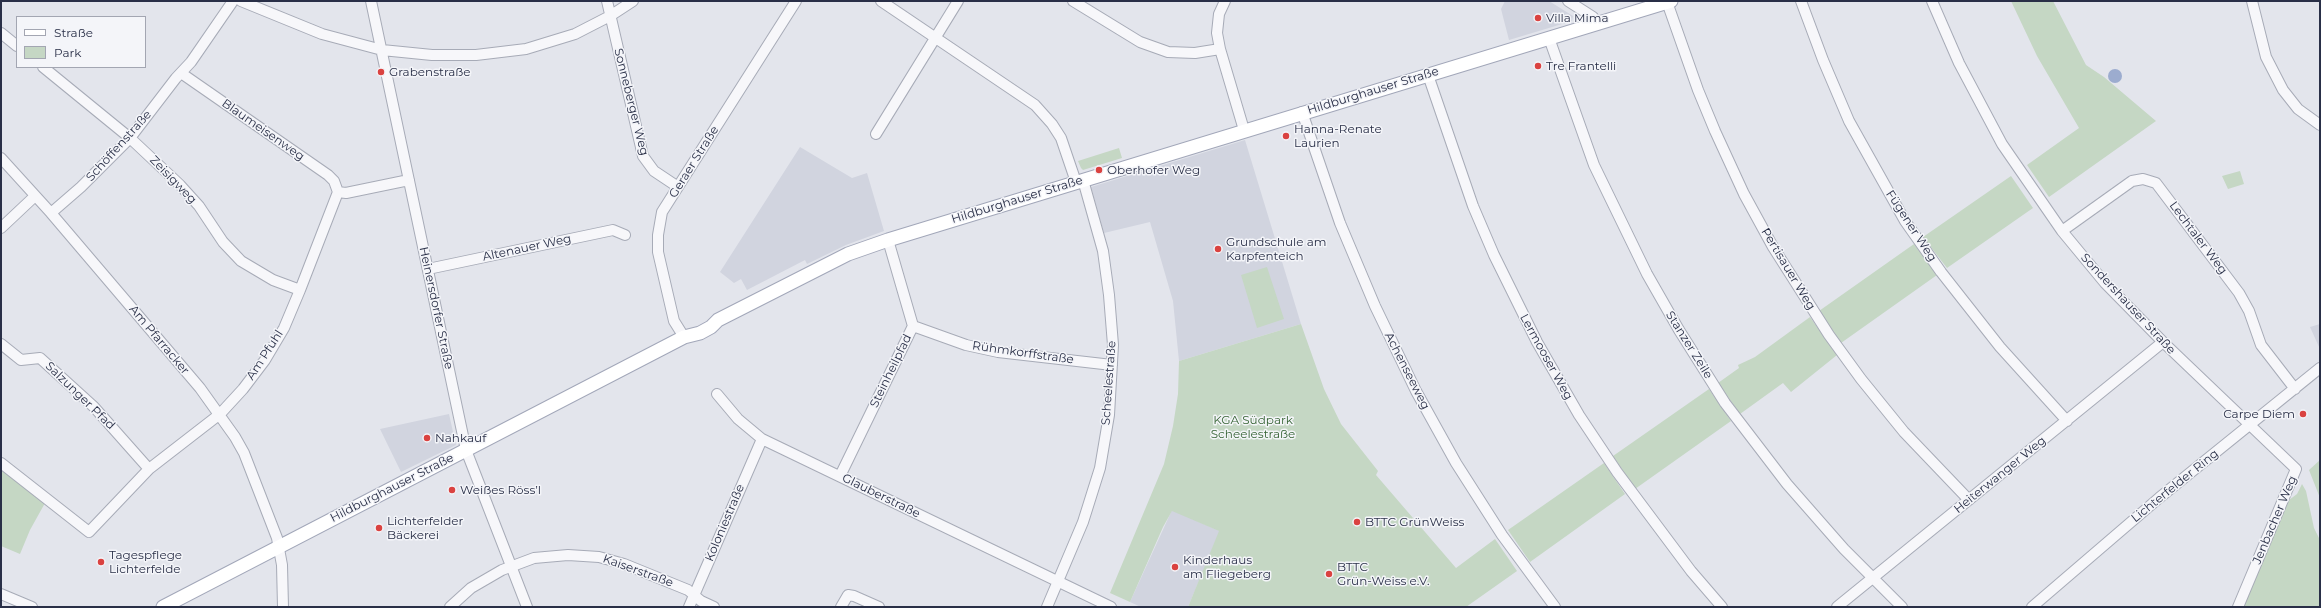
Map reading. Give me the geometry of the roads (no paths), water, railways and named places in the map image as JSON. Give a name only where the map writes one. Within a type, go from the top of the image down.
[{"type":"main road","name":"Hildburghauser Straße","points":[[163,607],[278,546],[684,337],[700,333],[711,327],[718,320],[848,254],[888,240],[1302,112],[1669,2]]},
{"type":"street","name":"Schöffenstraße","points":[[51,213],[103,166],[130,138],[191,62],[233,1]]},
{"type":"street","points":[[241,1],[322,34],[382,50],[432,55],[476,55],[526,49],[575,34],[610,16],[633,1]]},
{"type":"street","name":"Heinersdorfer Straße","points":[[371,1],[466,450],[527,607]]},
{"type":"street","name":"Sonneberger Weg","points":[[607,1],[643,156],[654,171],[678,188]]},
{"type":"street","name":"Geraer Straße","points":[[684,337],[674,321],[658,252],[658,235],[662,212],[796,1]]},
{"type":"street","points":[[881,1],[1035,106],[1043,113],[1060,138],[1079,181]]},
{"type":"street","points":[[876,134],[958,1]]},
{"type":"street","points":[[1073,1],[1140,42],[1168,52],[1195,53],[1220,49]]},
{"type":"street","points":[[1225,1],[1217,25],[1220,49],[1244,130]]},
{"type":"street","points":[[1568,1],[1593,17],[1595,23]]},
{"type":"street","name":"Fügener Weg","points":[[1801,1],[1823,60],[1849,121],[1905,221],[1941,272],[2000,346],[2066,421]]},
{"type":"street","name":"Sondershauser Straße","points":[[1932,1],[1959,64],[1996,133],[2038,198],[2062,231],[2104,282],[2249,426]]},
{"type":"street","points":[[2252,1],[2266,57],[2283,90],[2298,109],[2320,125]]},
{"type":"street","name":"Pertisauer Weg","points":[[1669,2],[1698,90],[1715,131],[1747,200],[1773,247],[1822,324],[1861,379],[1904,432],[1969,500]]},
{"type":"street","points":[[1,33],[16,45]]},
{"type":"street","name":"Stanzer Zeile","points":[[1549,38],[1594,165],[1647,274],[1678,330],[1722,397],[1763,454],[1813,516],[1872,579],[1902,607]]},
{"type":"street","name":"Zeisigweg","points":[[44,68],[130,138],[180,185],[199,206],[223,242],[241,261],[273,280],[300,290]]},
{"type":"street","name":"Blaumeisenweg","points":[[181,73],[328,175],[334,181],[338,192]]},
{"type":"street","name":"Lermooser Weg","points":[[1428,75],[1473,206],[1494,255],[1537,342],[1579,415],[1617,472],[1691,571],[1722,607]]},
{"type":"street","name":"Achenseeweg","points":[[1302,112],[1340,223],[1375,306],[1402,364],[1456,463],[1518,559],[1555,607]]},
{"type":"street","name":"Am Pfarracker","points":[[1,158],[51,213],[220,414],[244,453],[278,546],[282,565],[283,607]]},
{"type":"street","name":"Lechtaler Weg","points":[[2062,231],[2132,181],[2147,179],[2156,183],[2239,294],[2249,311],[2261,345],[2295,389]]},
{"type":"street","points":[[338,192],[346,193],[409,180]]},
{"type":"street","name":"Scheelestraße","points":[[1047,607],[1083,522],[1100,468],[1109,415],[1112,365],[1109,295],[1104,258],[1079,181]]},
{"type":"street","name":"Am Pfuhl","points":[[1,463],[89,532],[149,469],[220,414],[243,389],[265,360],[284,328],[338,192]]},
{"type":"street","points":[[1,228],[35,196]]},
{"type":"street","name":"Altenauer Weg","points":[[428,269],[613,230],[625,234]]},
{"type":"street","name":"Steinheilpfad","points":[[840,476],[913,326],[888,240]]},
{"type":"street","name":"Rühmkorffstraße","points":[[913,326],[966,346],[998,352],[1112,365]]},
{"type":"street","name":"Heiterwanger Weg","points":[[1837,607],[2163,342]]},
{"type":"street","name":"Salzunger Pfad","points":[[1,344],[21,360],[40,358],[94,406],[149,469]]},
{"type":"street","name":"Lichterfelder Ring","points":[[2032,607],[2159,498],[2320,368]]},
{"type":"street","name":"Glauberstraße","points":[[717,394],[738,419],[762,439],[1058,581]]},
{"type":"street","name":"Jenbacher Weg","points":[[2238,607],[2296,469],[2249,426]]},
{"type":"street","name":"Koloniestraße","points":[[689,607],[762,439]]},
{"type":"street","name":"Kaiserstraße","points":[[450,607],[471,588],[494,573],[534,558],[551,556],[599,557],[642,571],[694,595],[701,601],[714,607]]},
{"type":"street","points":[[1058,581],[1112,607]]},
{"type":"street","points":[[1,594],[32,607]]},
{"type":"street","points":[[841,607],[848,595],[854,596],[879,607]]},
{"type":"water","points":[[2112,69],[2118,69],[2122,73],[2122,79],[2118,83],[2112,83],[2108,79],[2108,73]]},
{"type":"place","name":"Villa Mima","points":[[1538,18]]},
{"type":"place","name":"Tre Frantelli","points":[[1538,66]]},
{"type":"place","name":"Grabenstraße","points":[[381,72]]},
{"type":"place","name":"Hanna-Renate Laurien","points":[[1286,136]]},
{"type":"place","name":"Oberhofer Weg","points":[[1099,170]]},
{"type":"place","name":"Grundschule am Karpfenteich","points":[[1218,249]]},
{"type":"place","name":"Carpe Diem","points":[[2303,414]]},
{"type":"place","name":"Nahkauf","points":[[427,438]]},
{"type":"place","name":"Weißes Röss’l","points":[[452,490]]},
{"type":"place","name":"BTTC GrünWeiss","points":[[1357,522]]},
{"type":"place","name":"Lichterfelder Bäckerei","points":[[379,528]]},
{"type":"place","name":"Tagespflege Lichterfelde","points":[[101,562]]},
{"type":"place","name":"Kinderhaus am Fliegeberg","points":[[1175,567]]},
{"type":"place","name":"BTTC Grün-Weiss e.V.","points":[[1329,574]]},
{"type":"park label","name":"KGA Südpark Scheelestraße","points":[[1253,427]]}]
